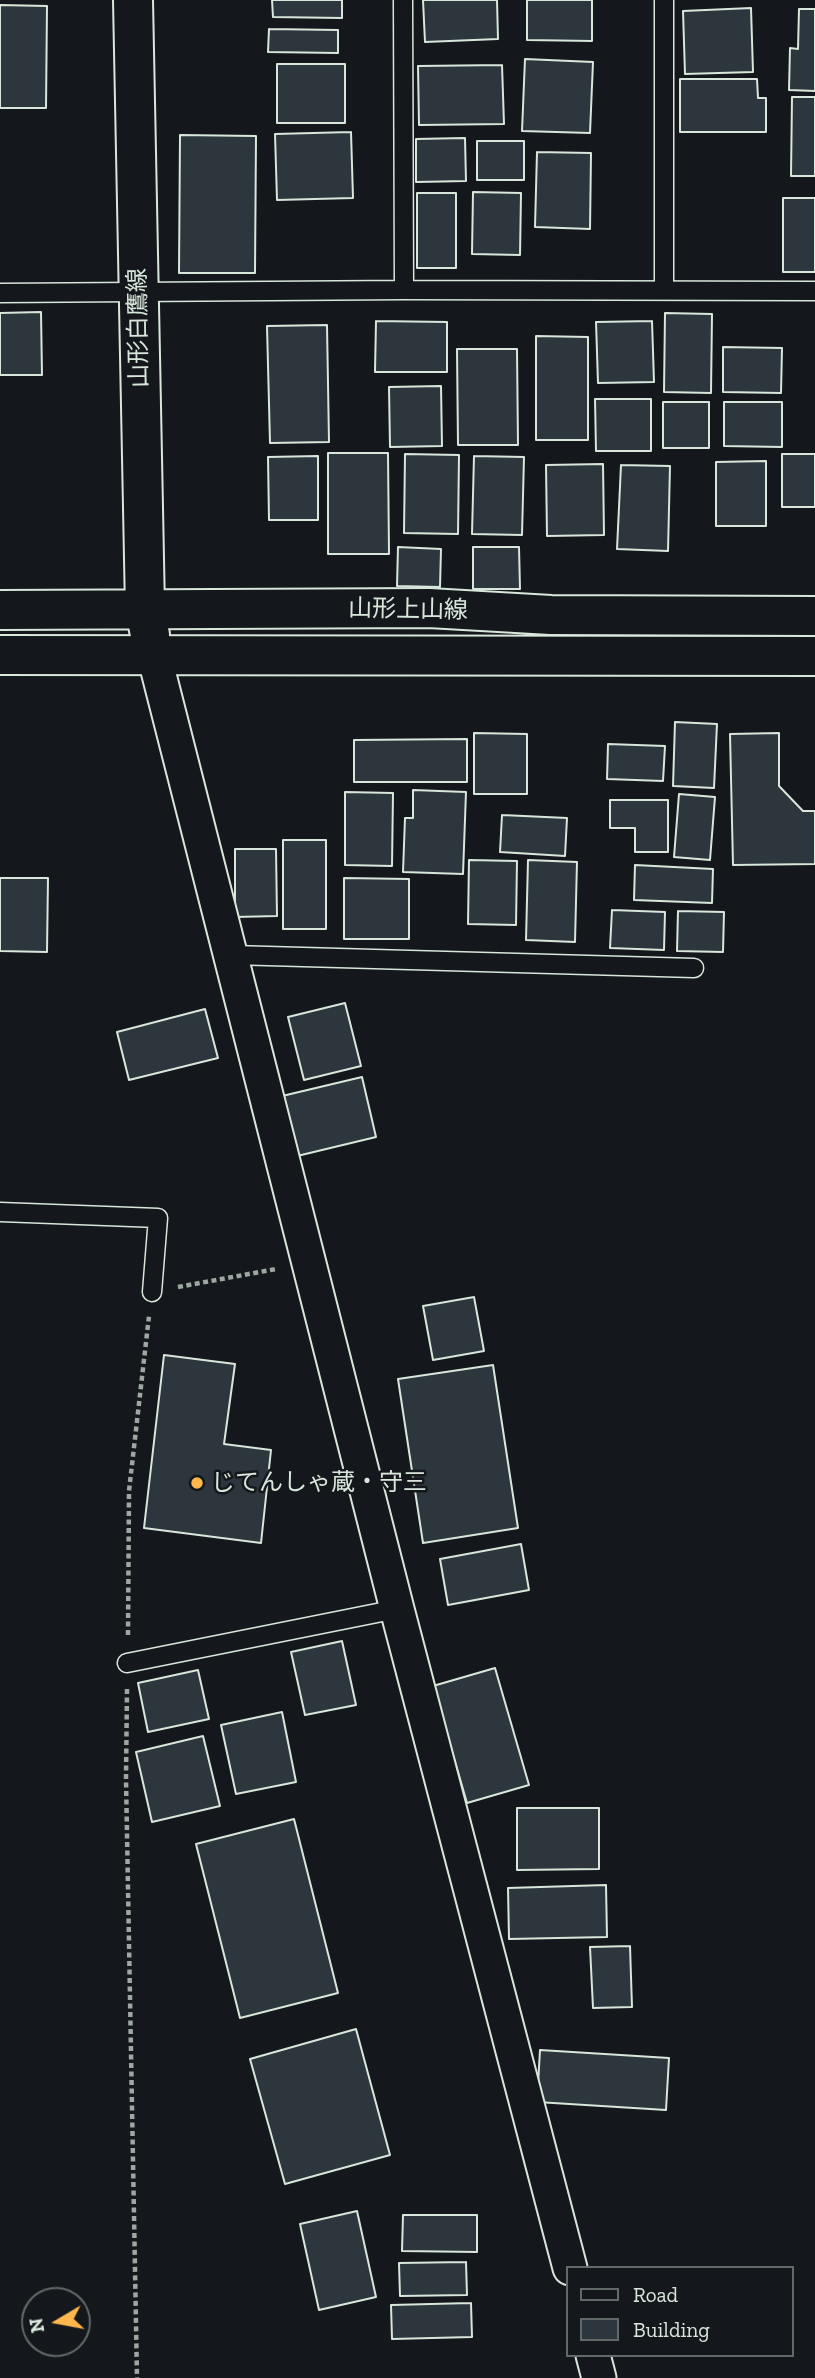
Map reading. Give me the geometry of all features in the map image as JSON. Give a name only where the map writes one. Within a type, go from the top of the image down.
[{"type":"main road","name":"山形白鷹線","points":[[133,0],[145,609],[154,655]]},
{"type":"main road","name":"山形上山線","points":[[0,610],[429,608],[551,615],[815,617]]},
{"type":"main road","name":"山形上山線","points":[[0,655],[815,656]]},
{"type":"street","points":[[154,655],[397,1609],[569,2266]]},
{"type":"street","points":[[594,2357],[599,2378]]},
{"type":"lane","points":[[403,0],[404,290]]},
{"type":"lane","points":[[664,0],[664,290]]},
{"type":"lane","points":[[0,293],[815,291]]},
{"type":"lane","points":[[232,955],[694,968]]},
{"type":"lane","points":[[0,1212],[158,1218],[152,1292]]},
{"type":"lane","points":[[127,1663],[397,1609]]},
{"type":"path","points":[[137,2378],[126,1779],[127,1663],[130,1491],[152,1292],[308,1263]]},
{"type":"building","points":[[272,0],[342,0],[342,18],[273,17]]},
{"type":"building","points":[[423,0],[497,0],[498,39],[425,42]]},
{"type":"building","points":[[527,0],[592,0],[592,41],[527,40]]},
{"type":"building","points":[[0,5],[47,6],[46,108],[0,108]]},
{"type":"building","points":[[751,8],[753,72],[685,74],[683,11]]},
{"type":"building","points":[[799,9],[815,9],[815,91],[789,90],[790,48],[798,49]]},
{"type":"building","points":[[269,29],[338,30],[338,53],[268,52]]},
{"type":"building","points":[[525,59],[593,62],[590,133],[522,131]]},
{"type":"building","points":[[277,64],[345,64],[345,123],[277,123]]},
{"type":"building","points":[[502,65],[504,124],[419,125],[418,66]]},
{"type":"building","points":[[680,79],[757,79],[758,98],[766,98],[766,132],[680,132]]},
{"type":"building","points":[[792,97],[815,97],[815,176],[791,176]]},
{"type":"building","points":[[351,132],[353,198],[277,200],[275,134]]},
{"type":"building","points":[[180,135],[256,136],[255,273],[179,273]]},
{"type":"building","points":[[465,138],[466,181],[416,182],[416,139]]},
{"type":"building","points":[[477,141],[524,141],[524,180],[477,180]]},
{"type":"building","points":[[537,152],[591,153],[590,229],[535,227]]},
{"type":"building","points":[[473,192],[521,193],[520,255],[472,254]]},
{"type":"building","points":[[417,193],[456,193],[456,268],[417,268]]},
{"type":"building","points":[[783,198],[815,198],[815,272],[783,272]]},
{"type":"building","points":[[41,312],[42,375],[0,375],[0,313]]},
{"type":"building","points":[[665,313],[712,314],[711,393],[664,392]]},
{"type":"building","points":[[376,321],[447,322],[447,372],[375,372]]},
{"type":"building","points":[[652,321],[654,382],[598,383],[596,322]]},
{"type":"building","points":[[327,325],[329,442],[270,443],[267,326]]},
{"type":"building","points":[[536,336],[588,337],[588,440],[536,440]]},
{"type":"building","points":[[723,347],[782,348],[781,393],[723,392]]},
{"type":"building","points":[[457,349],[517,349],[518,445],[458,445]]},
{"type":"building","points":[[441,386],[442,446],[390,447],[389,387]]},
{"type":"building","points":[[595,399],[651,399],[651,451],[596,451]]},
{"type":"building","points":[[663,402],[709,402],[709,448],[663,448]]},
{"type":"building","points":[[724,402],[782,402],[782,447],[724,446]]},
{"type":"building","points":[[328,453],[388,453],[389,554],[328,554]]},
{"type":"building","points":[[405,454],[459,455],[458,534],[404,533]]},
{"type":"building","points":[[782,454],[815,454],[815,507],[782,507]]},
{"type":"building","points":[[318,456],[318,520],[269,520],[268,457]]},
{"type":"building","points":[[474,456],[524,457],[522,535],[472,534]]},
{"type":"building","points":[[766,461],[766,526],[716,526],[716,462]]},
{"type":"building","points":[[603,464],[604,535],[547,536],[546,465]]},
{"type":"building","points":[[621,465],[670,466],[668,551],[617,549]]},
{"type":"building","points":[[398,547],[441,549],[440,587],[397,586]]},
{"type":"building","points":[[473,547],[519,547],[520,589],[473,589]]},
{"type":"building","points":[[675,722],[717,724],[714,788],[673,786]]},
{"type":"building","points":[[474,733],[527,734],[527,794],[474,794]]},
{"type":"building","points":[[779,733],[779,786],[803,811],[815,811],[815,864],[733,865],[730,734]]},
{"type":"building","points":[[467,739],[467,782],[354,782],[354,740]]},
{"type":"building","points":[[608,744],[665,746],[663,781],[607,779]]},
{"type":"building","points":[[413,790],[466,792],[463,874],[403,872],[405,818],[413,818]]},
{"type":"building","points":[[345,792],[393,793],[392,866],[345,865]]},
{"type":"building","points":[[679,794],[715,797],[710,860],[674,857]]},
{"type":"building","points":[[610,800],[668,800],[668,852],[635,852],[635,828],[610,828]]},
{"type":"building","points":[[502,815],[567,818],[565,856],[500,852]]},
{"type":"building","points":[[283,840],[326,840],[326,929],[283,929]]},
{"type":"building","points":[[235,849],[276,849],[277,916],[235,917]]},
{"type":"building","points":[[469,860],[517,861],[516,925],[468,924]]},
{"type":"building","points":[[528,860],[577,862],[575,942],[526,940]]},
{"type":"building","points":[[635,865],[713,869],[712,903],[634,900]]},
{"type":"building","points":[[0,878],[48,878],[47,952],[0,951]]},
{"type":"building","points":[[344,878],[409,879],[409,939],[344,939]]},
{"type":"building","points":[[612,910],[665,912],[664,950],[610,948]]},
{"type":"building","points":[[678,911],[724,912],[723,952],[677,951]]},
{"type":"building","points":[[345,1003],[361,1066],[304,1080],[288,1017]]},
{"type":"building","points":[[205,1009],[218,1058],[129,1080],[117,1032]]},
{"type":"building","points":[[362,1077],[376,1137],[293,1157],[278,1097]]},
{"type":"building","points":[[474,1297],[484,1351],[433,1360],[423,1306]]},
{"type":"building","points":[[164,1355],[235,1364],[224,1444],[271,1450],[261,1543],[144,1528]]},
{"type":"building","points":[[493,1365],[518,1528],[423,1543],[398,1379]]},
{"type":"building","points":[[521,1544],[529,1590],[448,1605],[440,1559]]},
{"type":"building","points":[[342,1641],[356,1705],[305,1715],[291,1652]]},
{"type":"building","points":[[495,1668],[529,1785],[467,1803],[433,1686]]},
{"type":"building","points":[[198,1670],[209,1719],[148,1732],[138,1683]]},
{"type":"building","points":[[282,1712],[296,1782],[236,1794],[221,1725]]},
{"type":"building","points":[[203,1736],[220,1806],[152,1822],[136,1752]]},
{"type":"building","points":[[517,1808],[599,1808],[599,1869],[517,1870]]},
{"type":"building","points":[[294,1819],[338,1993],[240,2018],[196,1844]]},
{"type":"building","points":[[606,1885],[607,1937],[509,1939],[508,1888]]},
{"type":"building","points":[[630,1946],[632,2007],[593,2008],[590,1947]]},
{"type":"building","points":[[356,2029],[390,2155],[285,2184],[250,2059]]},
{"type":"building","points":[[540,2050],[669,2058],[666,2110],[537,2102]]},
{"type":"building","points":[[357,2211],[376,2297],[319,2310],[300,2224]]},
{"type":"building","points":[[403,2215],[477,2215],[477,2252],[402,2251]]},
{"type":"building","points":[[466,2262],[467,2295],[400,2296],[399,2263]]},
{"type":"building","points":[[471,2303],[472,2337],[392,2339],[391,2305]]},
{"type":"place","name":"じてんしゃ蔵・守三","points":[[197,1483]]}]
